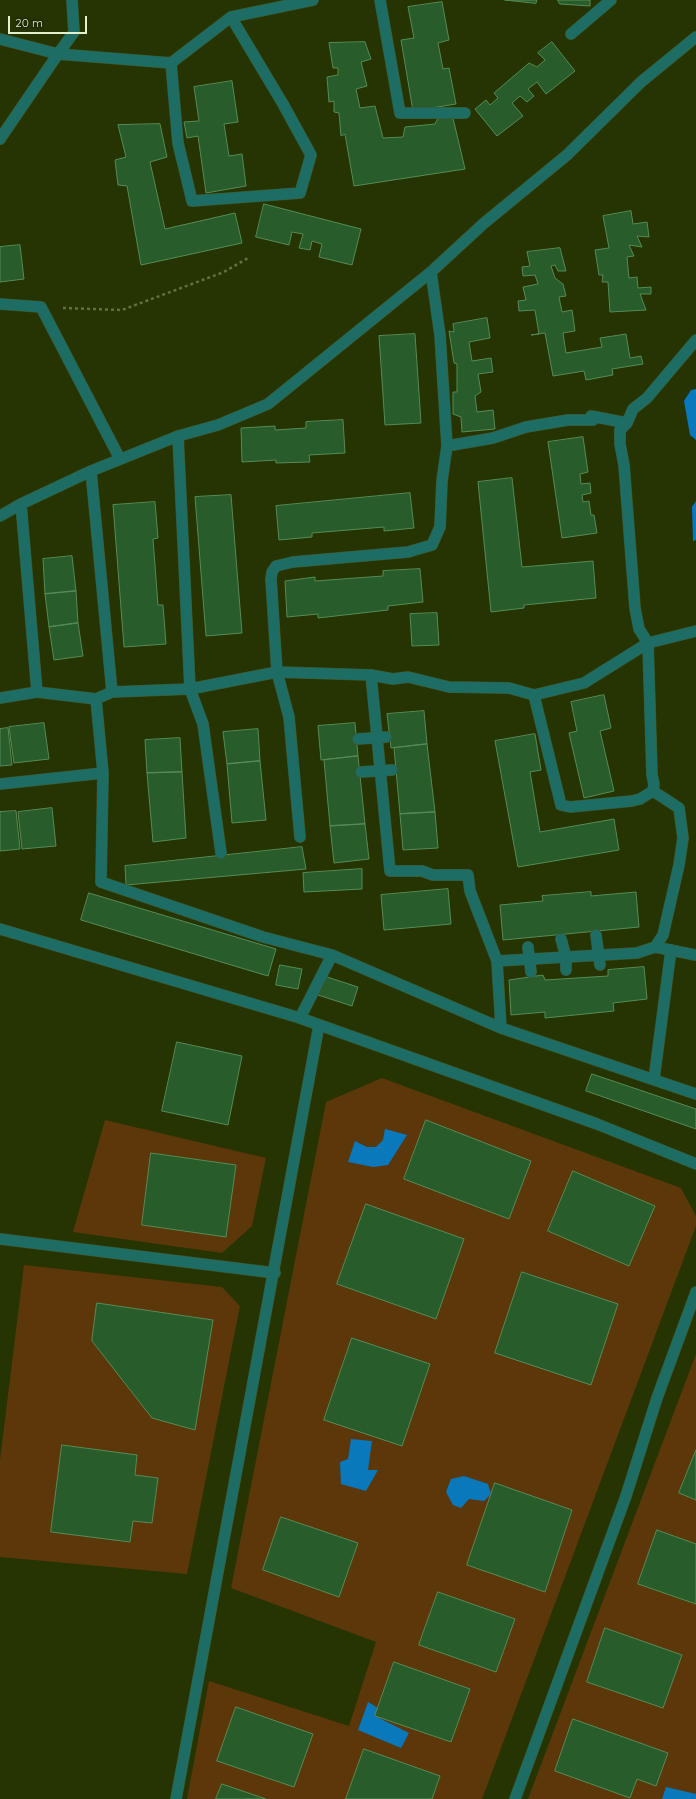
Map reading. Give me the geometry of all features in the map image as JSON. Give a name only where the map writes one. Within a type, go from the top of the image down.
[{"type":"street","points":[[0,139],[74,32],[72,0]]},
{"type":"street","points":[[0,39],[58,54],[171,63],[231,17],[313,0]]},
{"type":"street","points":[[380,0],[400,113],[465,113]]},
{"type":"street","points":[[571,34],[611,0]]},
{"type":"street","points":[[171,63],[178,143],[192,201],[300,193],[311,155],[283,104],[231,17]]},
{"type":"street","points":[[0,516],[21,504],[91,471],[178,436],[218,425],[268,404],[431,272],[483,224],[567,155],[642,82],[696,37]]},
{"type":"street","points":[[300,837],[289,717],[277,672],[271,579],[272,572],[276,566],[293,562],[408,552],[432,545],[440,527],[442,481],[447,446],[440,335],[431,272]]},
{"type":"street","points":[[0,304],[41,307],[120,459]]},
{"type":"street","points":[[653,791],[648,643],[639,629],[635,608],[620,430],[627,423],[633,409],[647,398],[696,340]]},
{"type":"street","points":[[447,446],[492,438],[526,427],[568,420],[593,420],[591,416],[627,423]]},
{"type":"street","points":[[178,436],[190,689],[203,724],[221,853]]},
{"type":"street","points":[[91,471],[112,692]]},
{"type":"street","points":[[21,504],[37,692]]},
{"type":"street","points":[[0,698],[37,692],[96,699],[112,692],[190,689],[277,672],[371,675],[393,679],[408,677],[449,687],[509,688],[534,695],[584,683],[648,643],[696,631]]},
{"type":"street","points":[[371,675],[381,737],[380,770],[390,871],[422,871],[433,875],[468,875],[470,891],[497,961],[501,1028]]},
{"type":"street","points":[[534,695],[561,804],[570,807],[632,801],[640,799],[653,791]]},
{"type":"street","points":[[96,699],[103,773],[101,882],[263,937],[332,955],[501,1028],[696,1094]]},
{"type":"street","points":[[358,739],[381,737]]},
{"type":"street","points":[[361,772],[392,770]]},
{"type":"street","points":[[0,784],[103,773]]},
{"type":"street","points":[[653,791],[679,808],[683,838],[679,865],[663,936],[655,947]]},
{"type":"street","points":[[0,929],[300,1018],[553,1108],[696,1164]]},
{"type":"street","points":[[596,935],[599,961]]},
{"type":"street","points":[[561,939],[566,957],[566,970]]},
{"type":"street","points":[[497,961],[566,957],[599,961],[637,953],[655,947],[696,955]]},
{"type":"street","points":[[528,948],[531,972]]},
{"type":"street","points":[[654,1079],[671,950]]},
{"type":"street","points":[[300,1018],[332,955]]},
{"type":"street","points":[[176,1799],[275,1273],[319,1025]]},
{"type":"street","points":[[0,1239],[275,1273]]},
{"type":"street","points":[[514,1799],[626,1496],[657,1398],[696,1292]]},
{"type":"path","points":[[41,307],[122,310],[224,272],[248,258]]},
{"type":"shaded area","points":[[382,1078],[681,1188],[696,1216],[696,1226],[482,1799],[187,1799],[209,1681],[349,1726],[376,1642],[231,1588],[326,1102]]},
{"type":"shaded area","points":[[105,1120],[266,1158],[252,1226],[222,1253],[73,1232]]},
{"type":"shaded area","points":[[24,1265],[222,1287],[240,1306],[187,1574],[0,1557],[0,1460]]},
{"type":"shaded area","points":[[696,1354],[696,1799],[528,1799]]},
{"type":"water","points":[[696,389],[696,440],[690,435],[684,401],[691,390]]},
{"type":"water","points":[[696,501],[696,540],[693,541],[692,507]]},
{"type":"water","points":[[385,1129],[407,1135],[388,1165],[373,1167],[348,1162],[355,1141],[367,1147],[376,1147],[383,1140]]},
{"type":"water","points":[[351,1439],[372,1441],[368,1470],[378,1470],[366,1491],[341,1484],[340,1462],[348,1459]]},
{"type":"water","points":[[464,1476],[488,1484],[491,1494],[484,1501],[469,1499],[461,1508],[453,1505],[446,1492],[451,1479]]},
{"type":"water","points":[[368,1702],[378,1708],[375,1716],[409,1733],[401,1748],[358,1730]]},
{"type":"water","points":[[666,1787],[696,1794],[696,1799],[662,1799]]},
{"type":"building","points":[[505,0],[537,0],[536,3]]},
{"type":"building","points":[[558,0],[590,0],[590,6],[560,4]]},
{"type":"building","points":[[442,2],[449,40],[438,43],[443,69],[449,68],[456,104],[413,111],[401,40],[414,38],[408,7]]},
{"type":"building","points":[[365,42],[371,59],[361,62],[367,86],[356,89],[360,108],[375,106],[383,138],[403,137],[405,127],[435,124],[438,118],[453,118],[465,169],[354,186],[345,134],[341,136],[339,113],[334,112],[334,101],[329,102],[327,77],[338,75],[338,68],[333,68],[329,43]]},
{"type":"building","points":[[552,42],[575,71],[546,94],[537,82],[528,89],[534,96],[527,102],[520,96],[512,103],[523,116],[497,136],[475,109],[486,100],[490,105],[498,98],[494,93],[529,63],[537,67],[545,60],[538,53]]},
{"type":"building","points":[[232,81],[238,122],[224,124],[229,156],[242,154],[246,186],[206,193],[198,136],[187,138],[184,122],[199,121],[194,87]]},
{"type":"building","points":[[160,124],[167,157],[150,162],[165,229],[235,213],[242,243],[141,265],[127,186],[118,185],[115,160],[126,157],[118,125]]},
{"type":"building","points":[[264,204],[361,229],[352,265],[319,257],[322,244],[312,241],[310,250],[299,248],[303,234],[292,232],[289,245],[256,237]]},
{"type":"building","points":[[631,211],[633,224],[647,222],[649,237],[637,236],[642,247],[629,245],[634,256],[627,257],[629,278],[637,277],[638,288],[651,287],[651,294],[640,294],[646,310],[610,312],[608,282],[602,282],[603,275],[599,275],[595,250],[609,248],[603,216]]},
{"type":"building","points":[[20,245],[24,279],[0,282],[0,247]]},
{"type":"building","points":[[560,248],[566,271],[558,271],[555,265],[551,266],[555,278],[563,284],[566,296],[559,297],[562,312],[572,310],[575,331],[563,333],[566,353],[602,347],[600,338],[626,334],[630,358],[641,356],[643,364],[612,369],[613,375],[586,380],[584,371],[553,376],[545,333],[539,334],[535,310],[519,311],[518,301],[526,300],[523,287],[538,284],[535,275],[523,276],[522,267],[530,266],[527,252]]},
{"type":"building","points":[[487,318],[490,338],[469,342],[472,361],[491,358],[493,372],[478,374],[481,392],[475,396],[477,412],[493,410],[495,429],[462,432],[461,417],[453,414],[453,392],[457,392],[457,364],[454,363],[449,331],[454,332],[453,324]]},
{"type":"building","points":[[415,334],[421,423],[385,425],[379,336]]},
{"type":"building","points":[[343,420],[345,453],[309,455],[310,462],[276,463],[276,460],[242,462],[241,428],[275,426],[275,430],[306,428],[306,422]]},
{"type":"building","points":[[583,437],[588,472],[580,474],[581,484],[590,483],[591,493],[582,495],[583,502],[589,501],[591,515],[594,515],[597,533],[562,538],[548,442]]},
{"type":"building","points":[[512,478],[522,567],[593,561],[596,598],[524,605],[524,608],[491,612],[478,482]]},
{"type":"building","points":[[410,493],[414,528],[384,531],[384,527],[312,533],[312,537],[279,540],[276,506]]},
{"type":"building","points":[[231,495],[242,633],[206,636],[195,497]]},
{"type":"building","points":[[155,502],[158,538],[153,539],[158,605],[163,605],[166,644],[124,647],[113,505]]},
{"type":"building","points":[[72,556],[76,591],[45,594],[43,559]]},
{"type":"building","points":[[420,569],[423,602],[388,606],[388,610],[318,618],[318,614],[287,617],[285,581],[315,577],[315,581],[383,576],[383,571]]},
{"type":"building","points":[[76,591],[78,623],[49,627],[45,594]]},
{"type":"building","points":[[437,613],[439,645],[412,646],[410,614]]},
{"type":"building","points":[[78,623],[83,656],[54,660],[49,627]]},
{"type":"building","points":[[604,695],[611,728],[600,731],[614,791],[584,798],[569,733],[577,731],[571,702]]},
{"type":"building","points":[[424,711],[427,744],[391,748],[387,714]]},
{"type":"building","points":[[44,723],[49,759],[14,763],[9,727]]},
{"type":"building","points":[[355,723],[358,756],[321,760],[318,726]]},
{"type":"building","points":[[8,728],[12,765],[0,766],[0,729]]},
{"type":"building","points":[[258,729],[260,761],[227,764],[223,732]]},
{"type":"building","points":[[535,734],[541,770],[530,772],[540,832],[614,819],[619,850],[518,867],[495,741]]},
{"type":"building","points":[[180,738],[182,772],[147,773],[145,740]]},
{"type":"building","points":[[427,744],[435,812],[400,814],[394,748]]},
{"type":"building","points":[[358,756],[365,824],[330,826],[324,760]]},
{"type":"building","points":[[260,761],[266,820],[232,823],[227,764]]},
{"type":"building","points":[[182,772],[186,838],[153,842],[147,773]]},
{"type":"building","points":[[52,808],[56,846],[22,849],[18,812]]},
{"type":"building","points":[[16,811],[20,849],[0,851],[0,812]]},
{"type":"building","points":[[435,812],[438,848],[403,850],[400,814]]},
{"type":"building","points":[[365,824],[369,859],[334,863],[330,826]]},
{"type":"building","points":[[302,847],[306,869],[126,885],[125,866]]},
{"type":"building","points":[[362,869],[362,889],[304,892],[303,873]]},
{"type":"building","points":[[448,889],[451,924],[384,930],[381,895]]},
{"type":"building","points":[[591,892],[591,896],[636,892],[639,927],[503,940],[500,905],[543,901],[542,896]]},
{"type":"building","points":[[89,893],[276,949],[268,976],[81,920]]},
{"type":"building","points":[[280,965],[302,969],[298,989],[276,985]]},
{"type":"building","points":[[644,967],[647,999],[613,1003],[614,1011],[545,1018],[545,1012],[511,1015],[509,980],[543,975],[545,980],[608,976],[608,970]]},
{"type":"building","points":[[324,976],[358,987],[352,1006],[318,995]]},
{"type":"building","points":[[177,1042],[242,1056],[228,1125],[162,1111]]},
{"type":"building","points":[[592,1074],[696,1109],[696,1129],[586,1091]]},
{"type":"building","points":[[426,1120],[531,1161],[509,1219],[404,1179]]},
{"type":"building","points":[[151,1153],[236,1165],[226,1237],[142,1225]]},
{"type":"building","points":[[573,1171],[655,1206],[629,1266],[548,1231]]},
{"type":"building","points":[[366,1204],[464,1239],[436,1319],[337,1284]]},
{"type":"building","points":[[522,1272],[618,1304],[591,1385],[495,1353]]},
{"type":"building","points":[[97,1303],[213,1320],[195,1430],[152,1418],[92,1341]]},
{"type":"building","points":[[352,1338],[430,1364],[402,1446],[324,1420]]},
{"type":"building","points":[[62,1445],[137,1455],[135,1475],[158,1478],[152,1523],[133,1521],[130,1542],[51,1532]]},
{"type":"building","points":[[696,1450],[696,1500],[679,1493]]},
{"type":"building","points":[[495,1483],[572,1510],[545,1592],[467,1565]]},
{"type":"building","points":[[281,1517],[358,1543],[339,1597],[263,1570]]},
{"type":"building","points":[[657,1530],[696,1544],[696,1604],[638,1584]]},
{"type":"building","points":[[438,1592],[515,1619],[496,1672],[419,1645]]},
{"type":"building","points":[[605,1628],[682,1655],[663,1708],[587,1682]]},
{"type":"building","points":[[394,1662],[470,1689],[451,1742],[375,1716]]},
{"type":"building","points":[[236,1707],[313,1734],[294,1787],[217,1761]]},
{"type":"building","points":[[573,1719],[668,1753],[656,1786],[637,1779],[630,1798],[555,1771]]},
{"type":"building","points":[[364,1749],[440,1776],[432,1799],[346,1799]]},
{"type":"building","points":[[222,1784],[266,1799],[216,1799]]}]
